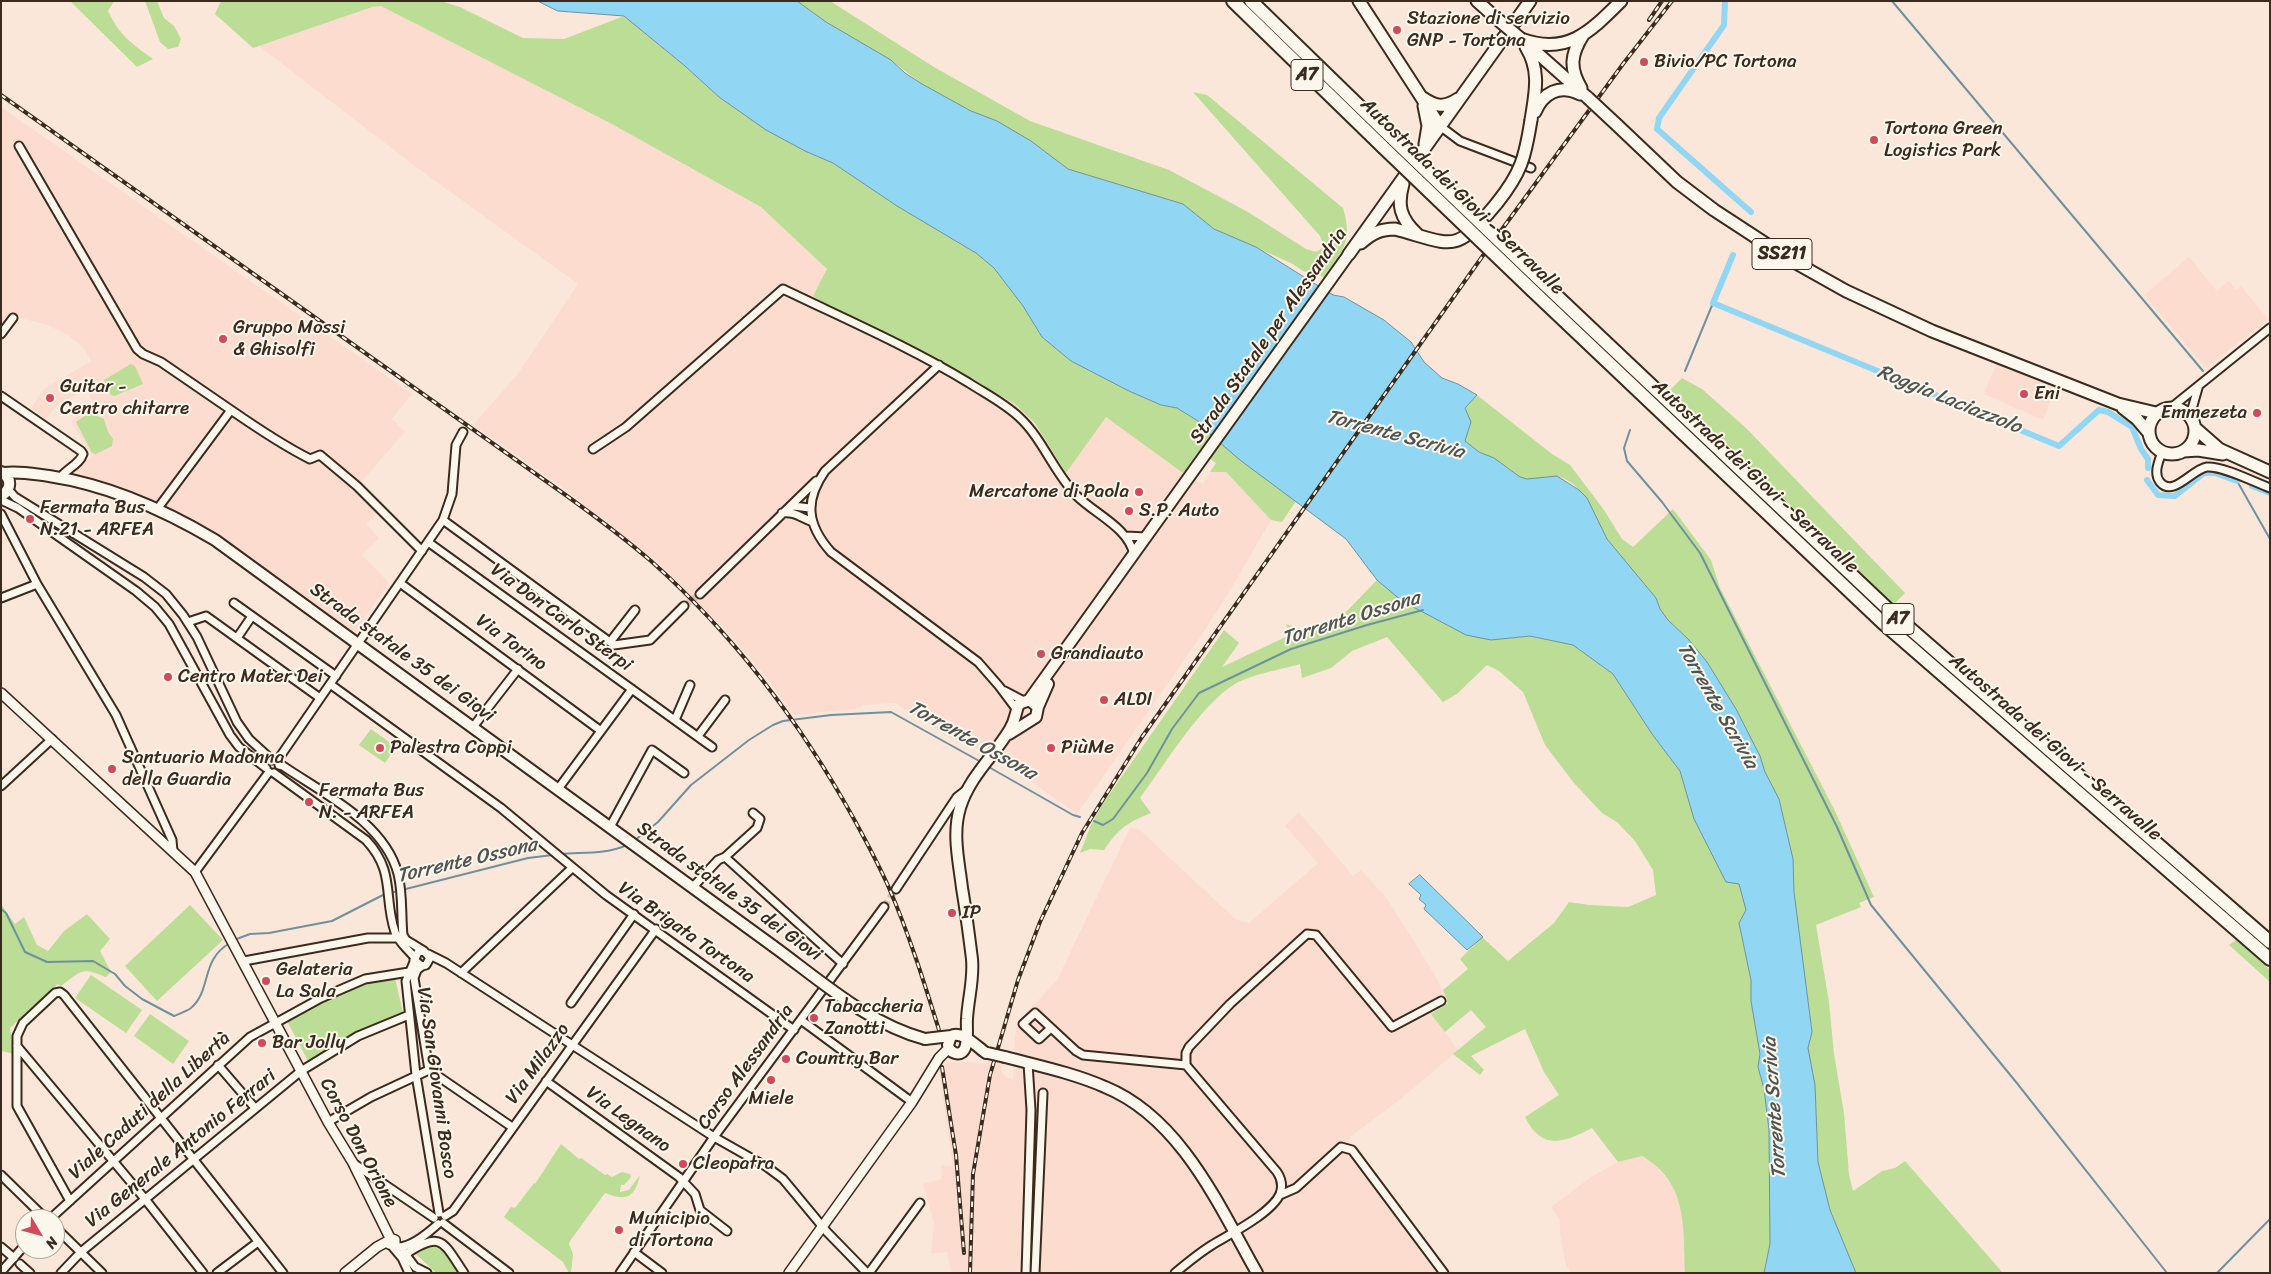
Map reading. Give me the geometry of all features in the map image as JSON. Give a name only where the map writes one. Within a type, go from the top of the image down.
[{"type":"highway","name":"Autostrada dei Giovi - Serravalle","points":[[1233,1],[1541,280],[1899,620],[2270,942]]},
{"type":"highway","name":"Autostrada dei Giovi - Serravalle","points":[[1251,1],[1533,291],[1882,622],[2270,959]]},
{"type":"main road","points":[[1359,1],[1372,18],[1440,126]]},
{"type":"main road","points":[[1365,1],[1372,18]]},
{"type":"main road","name":"SS211","points":[[1477,1],[1588,98],[1677,182],[1714,210],[1789,259],[1846,291],[1932,331],[2118,404],[2156,413]]},
{"type":"main road","points":[[1521,39],[1535,44],[1550,46],[1563,44],[1583,35],[1621,1]]},
{"type":"main road","points":[[1515,22],[1526,5]]},
{"type":"main road","points":[[1583,35],[1573,54],[1572,61],[1574,76],[1588,98]]},
{"type":"main road","name":"Strada Statale per Alessandria","points":[[966,1039],[967,1014],[972,987],[972,961],[957,852],[957,824],[962,800],[968,788],[1005,737],[1019,704],[1027,700],[1062,656],[1504,37]]},
{"type":"main road","points":[[1349,254],[1367,238],[1380,231],[1395,229],[1446,243],[1457,242],[1478,226],[1511,186],[1520,169],[1536,91],[1536,70],[1530,53],[1521,39]]},
{"type":"main road","points":[[1531,120],[1543,98],[1554,91],[1568,89],[1588,98]]},
{"type":"main road","points":[[1421,97],[1434,105],[1443,106],[1463,96]]},
{"type":"main road","points":[[1421,97],[1428,126],[1424,149]]},
{"type":"main road","points":[[1405,176],[1399,200],[1401,214],[1406,223],[1418,235]]},
{"type":"main road","name":"SS211","points":[[2118,404],[2137,419],[2148,432],[2152,443],[2162,452]]},
{"type":"main road","points":[[2148,432],[2156,413],[2179,408],[2190,416],[2195,428],[2210,442],[2230,455],[2270,472]]},
{"type":"main road","points":[[2184,451],[2193,441],[2195,428]]},
{"type":"main road","points":[[2162,452],[2172,454],[2198,450],[2230,455]]},
{"type":"main road","name":"Strada statale 35 dei Giovi","points":[[3,472],[19,471],[60,478],[116,492],[158,508],[215,540],[359,642],[692,888],[876,1020],[898,1031],[954,1050],[987,1053]]},
{"type":"main road","points":[[3,472],[3,502]]},
{"type":"main road","name":"Strada statale 35 dei Giovi","points":[[3,502],[21,477],[35,474]]},
{"type":"main road","name":"Strada Statale per Alessandria","points":[[1005,737],[1026,721],[1036,717],[1038,707],[1062,656]]},
{"type":"main road","points":[[1027,700],[1038,707]]},
{"type":"main road","points":[[1017,712],[1026,721]]},
{"type":"main road","name":"Strada Statale per Alessandria","points":[[953,1035],[967,1014]]},
{"type":"main road","points":[[966,1039],[967,1046],[954,1050],[948,1042],[953,1035],[962,1035],[987,1053],[1028,1063],[1106,1087],[1138,1106],[1168,1132],[1185,1152],[1257,1273]]},
{"type":"main road","name":"Strada statale 35 dei Giovi","points":[[924,1039],[953,1035]]},
{"type":"street","points":[[1440,126],[1460,141],[1532,168]]},
{"type":"street","points":[[19,146],[137,349],[143,354],[162,362],[271,438],[293,451],[310,459],[320,455],[357,486],[422,551]]},
{"type":"street","points":[[593,450],[626,427],[783,289],[939,365],[1001,403],[1020,418],[1064,482],[1078,498],[1126,536],[1134,555]]},
{"type":"street","points":[[1,334],[13,318]]},
{"type":"street","points":[[2172,408],[2211,374],[2270,328]]},
{"type":"street","points":[[700,594],[781,513],[939,365]]},
{"type":"street","points":[[2190,416],[2193,400],[2199,386]]},
{"type":"street","points":[[1,396],[81,451],[83,454],[80,460],[65,471],[60,478]]},
{"type":"street","points":[[158,508],[231,410]]},
{"type":"street","points":[[195,872],[270,771],[278,770],[276,762],[443,520],[452,494],[456,445],[463,432]]},
{"type":"street","points":[[2162,452],[2157,475],[2160,483],[2167,487],[2174,486],[2195,471],[2208,467],[2218,468],[2270,488]]},
{"type":"street","points":[[825,472],[813,492],[810,508],[818,535],[830,552],[978,662],[999,686],[1017,712]]},
{"type":"street","points":[[3,502],[15,497],[144,577],[166,594],[188,622],[237,722],[249,739],[276,762],[353,813],[384,842],[400,880],[406,940],[461,973],[714,1137],[767,1167],[783,1179],[823,1227],[868,1273],[920,1203]]},
{"type":"street","points":[[3,502],[38,584],[116,715],[169,833],[173,851]]},
{"type":"street","points":[[3,502],[18,508],[136,591],[155,607],[169,624],[230,735],[240,747],[366,840],[377,852],[388,884],[395,931],[398,938],[422,966]]},
{"type":"street","points":[[781,513],[793,506],[810,508]]},
{"type":"street","points":[[781,513],[797,513],[813,522]]},
{"type":"street","points":[[443,520],[614,645],[650,640],[684,606]]},
{"type":"street","points":[[1126,536],[1146,537]]},
{"type":"street","name":"Via Don Carlo Sterpi","points":[[428,542],[712,747]]},
{"type":"street","name":"Via Torino","points":[[400,582],[601,730]]},
{"type":"street","points":[[1,598],[38,584]]},
{"type":"street","points":[[234,603],[336,676]]},
{"type":"street","points":[[610,642],[635,610]]},
{"type":"street","points":[[188,622],[198,617],[206,616],[320,698]]},
{"type":"street","points":[[237,638],[252,616]]},
{"type":"street","points":[[473,727],[518,669]]},
{"type":"street","name":"Via Brigata Tortona","points":[[330,684],[472,787],[547,845],[606,895],[656,929],[794,1030]]},
{"type":"street","points":[[674,720],[690,685]]},
{"type":"street","points":[[999,686],[1010,694],[1027,700]]},
{"type":"street","points":[[558,789],[632,689]]},
{"type":"street","name":"Corso Don Orione","points":[[1,693],[195,872],[230,934],[328,1122],[353,1163],[393,1243]]},
{"type":"street","points":[[698,736],[725,700]]},
{"type":"street","points":[[1,786],[52,739]]},
{"type":"street","points":[[610,827],[652,750],[684,773]]},
{"type":"street","points":[[270,771],[267,763],[276,762]]},
{"type":"street","points":[[303,794],[310,784]]},
{"type":"street","points":[[896,889],[957,797],[968,788]]},
{"type":"street","points":[[345,824],[353,813]]},
{"type":"street","points":[[692,888],[718,860],[725,857],[757,828],[760,819],[754,813]]},
{"type":"street","points":[[939,826],[946,822],[957,824]]},
{"type":"street","points":[[725,857],[843,964]]},
{"type":"street","points":[[461,973],[572,868]]},
{"type":"street","name":"Corso Alessandria","points":[[620,1273],[714,1137],[884,906]]},
{"type":"street","points":[[571,1003],[634,914]]},
{"type":"street","name":"Via Milazzo","points":[[393,1243],[406,1247],[453,1210],[656,929]]},
{"type":"street","points":[[1280,1195],[1281,1182],[1277,1172],[1186,1064],[1186,1053],[1189,1047],[1230,1004],[1307,934],[1316,935],[1392,1026],[1441,1001]]},
{"type":"street","points":[[244,961],[368,938],[398,938]]},
{"type":"street","points":[[414,958],[418,952],[426,952]]},
{"type":"street","name":"Via San Giovanni Bosco","points":[[426,952],[429,962],[417,970],[414,978],[430,1070]]},
{"type":"street","name":"Via San Giovanni Bosco","points":[[414,958],[406,981],[409,1015],[416,1075],[440,1219]]},
{"type":"street","name":"Viale Caduti della Libertà","points":[[60,1209],[250,1037],[321,998],[365,979],[409,972]]},
{"type":"street","points":[[70,1201],[17,1106],[17,1036],[23,1023],[55,993],[60,992],[194,1158],[283,1273]]},
{"type":"street","name":"Via Generale Antonio Ferrari","points":[[61,1273],[81,1252],[145,1198],[301,1071],[358,1036],[409,1015]]},
{"type":"street","points":[[800,1020],[912,1102]]},
{"type":"street","points":[[1051,1028],[1076,1051],[1090,1057],[1133,1058],[1186,1064]]},
{"type":"street","points":[[17,1046],[145,1198],[203,1273]]},
{"type":"street","points":[[789,1273],[912,1102],[934,1068],[954,1050]]},
{"type":"street","points":[[1026,1273],[1031,1110],[1028,1063]]},
{"type":"street","points":[[218,1065],[255,1108]]},
{"type":"street","points":[[328,1122],[416,1075],[430,1070],[512,1127]]},
{"type":"street","name":"Via Legnano","points":[[546,1081],[684,1180],[695,1194],[700,1210],[727,1231]]},
{"type":"street","points":[[1035,1273],[1042,1093]]},
{"type":"street","points":[[1175,1273],[1192,1259],[1262,1213],[1280,1195],[1296,1188],[1331,1154],[1341,1147],[1352,1150],[1444,1273]]},
{"type":"street","points":[[353,1163],[440,1219],[509,1273]]},
{"type":"street","points":[[2,1177],[37,1209]]},
{"type":"street","points":[[65,1237],[102,1273]]},
{"type":"street","points":[[406,1254],[427,1242],[437,1241],[446,1246],[464,1273]]},
{"type":"street","points":[[217,1273],[258,1242]]},
{"type":"street","points":[[393,1243],[406,1254],[414,1270]]},
{"type":"street","points":[[393,1243],[414,1270],[427,1273]]},
{"type":"street","points":[[345,1273],[377,1247],[393,1243]]},
{"type":"street","points":[[1,1248],[14,1258],[1,1272]]},
{"type":"street","points":[[634,1252],[662,1273]]},
{"type":"street","points":[[20,1264],[30,1273]]},
{"type":"shaded area","points":[[381,6],[610,123],[766,210],[827,269],[814,296],[1015,404],[1035,423],[1066,473],[1106,416],[1192,479],[1203,484],[1210,472],[1226,472],[1271,520],[1205,630],[1077,814],[995,756],[948,737],[895,703],[862,705],[860,708],[794,715],[762,672],[724,628],[657,562],[566,490],[473,425],[517,375],[578,284],[420,170],[259,46],[372,7]]},
{"type":"shaded area","points":[[1,107],[412,394],[392,419],[405,432],[361,482],[385,506],[366,524],[379,538],[362,555],[389,583],[351,637],[180,519],[66,479],[92,456],[71,421],[95,405],[86,388],[56,406],[46,419],[31,408],[44,389],[91,361],[83,347],[68,335],[47,325],[17,317],[1,338]]},
{"type":"shaded area","points":[[2189,257],[2217,291],[2229,281],[2236,290],[2241,286],[2268,319],[2206,368],[2144,295]]},
{"type":"shaded area","points":[[1996,364],[2056,388],[2043,420],[1984,394]]},
{"type":"shaded area","points":[[1299,812],[1353,876],[1361,870],[1388,900],[1436,977],[1448,1003],[1432,1014],[1458,1050],[1402,1098],[1350,1137],[1345,1150],[1402,1222],[1439,1273],[951,1273],[947,1252],[931,1253],[934,1223],[923,1184],[942,1179],[941,1165],[953,1166],[939,1069],[948,1063],[970,1062],[986,1064],[989,1057],[1002,1060],[1001,1071],[1006,1077],[1013,1080],[1015,1037],[1018,1022],[1057,980],[1130,828],[1139,829],[1235,919],[1249,923],[1318,863],[1285,826]]},
{"type":"shaded area","points":[[1642,1156],[1652,1162],[1674,1187],[1679,1196],[1683,1222],[1685,1273],[1571,1273],[1566,1265],[1560,1235],[1560,1220],[1551,1207],[1591,1177],[1618,1162]]},
{"type":"green space","points":[[70,1],[114,1],[108,11],[117,27],[132,44],[153,59],[137,67]]},
{"type":"green space","points":[[145,1],[157,1],[164,18],[174,26],[181,39],[178,47],[168,49],[160,42]]},
{"type":"green space","points":[[221,1],[441,1],[460,7],[523,38],[564,39],[624,16],[685,66],[719,97],[766,130],[805,151],[833,163],[897,206],[976,253],[994,268],[1023,306],[1042,337],[1071,361],[1129,391],[1161,405],[1177,408],[1198,421],[1211,435],[1183,473],[1106,417],[1066,473],[1035,423],[1015,404],[813,296],[827,269],[761,207],[610,123],[381,6],[372,7],[253,48],[215,14]]},
{"type":"green space","points":[[797,1],[830,1],[934,67],[1030,121],[1169,170],[1248,212],[1306,249],[1316,252],[1321,249],[1323,244],[1320,236],[1193,92],[1207,95],[1343,208],[1347,229],[1341,252],[1324,277],[1303,271],[1291,263],[1214,229],[1183,204],[1068,169],[1031,141],[997,121],[971,111],[922,84],[891,60],[826,22]]},
{"type":"green space","points":[[131,364],[135,366],[143,384],[114,396],[111,395],[104,384],[104,380]]},
{"type":"green space","points":[[1682,378],[1702,389],[1746,428],[1905,593],[1894,604],[1670,390]]},
{"type":"green space","points":[[1477,395],[1552,454],[1570,465],[1604,510],[1622,539],[1633,547],[1673,509],[1711,560],[1720,588],[1835,811],[1874,897],[1859,903],[1861,907],[1816,925],[1829,1002],[1834,1054],[1844,1113],[1849,1175],[1853,1191],[1882,1171],[1895,1168],[1905,1161],[2003,1273],[1856,1273],[1830,1210],[1818,1162],[1815,1085],[1807,1048],[1812,1032],[1794,892],[1793,859],[1779,799],[1736,709],[1707,662],[1689,640],[1668,620],[1660,609],[1656,598],[1612,547],[1579,490],[1563,478],[1549,476],[1531,479],[1521,478],[1464,441],[1471,422],[1465,408]]},
{"type":"green space","points":[[92,411],[104,419],[108,432],[113,439],[112,446],[96,454],[92,453],[76,422]]},
{"type":"green space","points":[[1220,443],[1296,501],[1282,522],[1271,520],[1226,472],[1210,472],[1216,463],[1209,458]]},
{"type":"green space","points":[[1377,580],[1402,601],[1491,640],[1530,636],[1573,645],[1613,674],[1652,734],[1680,771],[1694,819],[1726,882],[1739,883],[1746,910],[1739,923],[1751,980],[1751,1001],[1760,1054],[1758,1067],[1764,1089],[1769,1130],[1770,1244],[1764,1273],[1685,1273],[1683,1222],[1680,1207],[1668,1179],[1657,1167],[1642,1156],[1618,1162],[1592,1128],[1573,1137],[1555,1141],[1547,1140],[1532,1128],[1525,1117],[1559,1095],[1544,1072],[1525,1029],[1471,1056],[1484,1070],[1480,1075],[1453,1054],[1486,1027],[1471,1010],[1445,1032],[1431,1014],[1448,1003],[1443,990],[1468,969],[1460,959],[1482,937],[1508,961],[1554,923],[1569,902],[1628,907],[1656,895],[1653,870],[1635,841],[1617,822],[1602,813],[1574,783],[1545,745],[1523,692],[1499,671],[1487,665],[1457,694],[1443,702],[1387,637],[1352,651],[1331,668],[1302,678],[1300,664],[1241,681],[1222,693],[1209,705],[1171,753],[1140,798],[1151,813],[1124,827],[1104,850],[1090,849],[1080,853],[1091,825],[1104,802],[1224,630],[1239,643],[1222,667],[1290,635],[1286,624],[1306,631],[1342,616]]},
{"type":"green space","name":"Palestra Coppi","points":[[371,729],[396,747],[385,763],[359,745]]},
{"type":"green space","points":[[1,904],[15,924],[24,917],[37,945],[48,951],[64,931],[87,914],[110,939],[100,951],[111,972],[106,977],[86,971],[73,976],[61,986],[58,984],[10,1028],[14,1054],[1,1051]]},
{"type":"green space","points":[[190,905],[223,940],[157,1001],[125,966]]},
{"type":"green space","points":[[2236,940],[2270,970],[2270,982],[2229,945]]},
{"type":"green space","points":[[91,975],[142,1010],[126,1033],[75,998]]},
{"type":"green space","points":[[395,978],[403,1013],[357,1034],[309,1063],[286,1019],[365,983]]},
{"type":"green space","points":[[150,1014],[189,1041],[173,1064],[134,1036]]},
{"type":"green space","points":[[561,1144],[579,1159],[581,1158],[605,1175],[607,1174],[612,1177],[622,1172],[630,1174],[631,1177],[624,1185],[621,1185],[620,1192],[629,1190],[640,1175],[636,1188],[629,1196],[619,1197],[605,1193],[570,1241],[569,1244],[573,1254],[571,1273],[569,1273],[563,1262],[504,1217],[511,1207],[515,1208],[535,1184]]},
{"type":"green space","points":[[430,1245],[435,1245],[443,1251],[458,1273],[436,1273],[416,1254]]},
{"type":"water","name":"Torrente Scrivia","points":[[538,1],[797,1],[826,22],[891,60],[905,73],[922,84],[971,111],[997,121],[1031,141],[1068,169],[1183,204],[1214,229],[1256,247],[1333,295],[1344,297],[1384,320],[1411,342],[1424,362],[1442,378],[1458,384],[1477,395],[1465,408],[1471,422],[1465,441],[1479,452],[1494,458],[1520,477],[1527,479],[1557,476],[1579,490],[1587,498],[1607,539],[1656,598],[1660,609],[1668,620],[1689,640],[1707,662],[1736,709],[1779,799],[1793,859],[1794,892],[1812,1032],[1808,1048],[1815,1085],[1818,1162],[1830,1210],[1856,1273],[1764,1273],[1770,1244],[1769,1130],[1764,1089],[1758,1067],[1760,1054],[1751,1001],[1751,980],[1739,923],[1746,910],[1739,884],[1726,882],[1694,819],[1680,771],[1652,734],[1613,674],[1573,645],[1530,636],[1491,640],[1466,635],[1402,601],[1377,580],[1346,539],[1240,460],[1198,421],[1177,408],[1161,405],[1129,391],[1071,361],[1042,337],[1023,306],[994,268],[976,253],[897,206],[833,163],[805,151],[766,130],[719,97],[685,66],[624,16],[558,11]]},
{"type":"water","points":[[1420,875],[1483,937],[1467,950],[1424,909],[1426,905],[1419,899],[1421,895],[1409,884]]},
{"type":"waterway","name":"Roggia Laciazzolo","points":[[1725,1],[1724,25],[1659,118],[1657,129],[1751,212]]},
{"type":"waterway","points":[[1892,1],[2203,371]]},
{"type":"waterway","name":"Roggia Laciazzolo","points":[[1733,255],[1713,303],[2059,446],[2099,410],[2108,412],[2132,427],[2141,449],[2148,459],[2148,468]]},
{"type":"waterway","points":[[1685,371],[1713,303]]},
{"type":"waterway","points":[[1630,430],[1624,448],[1627,461],[1662,502],[1700,553],[1837,827],[1871,905],[2016,1082],[2167,1273]]},
{"type":"waterway","name":"Roggia Laciazzolo","points":[[2147,480],[2158,495],[2175,496],[2204,473],[2215,473],[2237,481]]},
{"type":"waterway","points":[[2237,481],[2270,539]]},
{"type":"waterway","name":"Roggia Laciazzolo","points":[[2252,486],[2270,493]]},
{"type":"waterway","name":"Torrente Ossona","points":[[1094,821],[1103,825],[1113,819],[1147,773],[1172,729],[1199,693],[1291,649],[1423,610]]},
{"type":"waterway","name":"Torrente Ossona","points":[[635,840],[658,822],[691,785],[749,740],[783,721],[831,715],[891,712],[981,762]]},
{"type":"waterway","name":"Torrente Ossona","points":[[987,766],[1073,815],[1080,817]]},
{"type":"waterway","name":"Torrente Ossona","points":[[560,854],[602,852],[627,845]]},
{"type":"waterway","name":"Torrente Ossona","points":[[390,893],[528,858],[553,855]]},
{"type":"waterway","name":"Torrente Ossona","points":[[234,940],[250,934],[269,933],[332,921],[385,894]]},
{"type":"waterway","name":"Torrente Ossona","points":[[1,909],[6,913],[25,952],[47,962],[93,961],[115,974],[125,986],[142,999],[174,1016],[191,1008],[197,1001],[202,993],[214,958],[230,943]]},
{"type":"waterway","points":[[2217,1273],[2270,1219]]},
{"type":"tunnel","points":[[684,606],[700,594]]},
{"type":"tunnel","points":[[884,907],[896,889]]},
{"type":"railway","points":[[1649,20],[1662,1]]},
{"type":"railway","points":[[970,1273],[973,1174],[990,1075],[1018,980],[1040,922],[1082,833],[1142,737],[1489,247],[1623,64],[1672,1]]},
{"type":"railway","points":[[1,95],[567,496],[641,552],[681,589],[738,650],[764,682],[789,715],[834,785],[855,821],[889,888],[910,940],[939,1030]]},
{"type":"railway","points":[[942,1067],[956,1155],[964,1253]]},
{"type":"place","name":"Stazione di servizio GNP - Tortona","points":[[1397,30]]},
{"type":"place","name":"Bivio/PC Tortona","points":[[1644,62]]},
{"type":"place","name":"Tortona Green Logistics Park","points":[[1874,140]]},
{"type":"place","name":"Gruppo Mossi & Ghisolfi","points":[[223,339]]},
{"type":"place","name":"Eni","points":[[2024,394]]},
{"type":"place","name":"Guitar - Centro chitarre","points":[[50,398]]},
{"type":"place","name":"Emmezeta","points":[[2257,413]]},
{"type":"place","name":"Mercatone di Paola","points":[[1139,492]]},
{"type":"place","name":"S.P. Auto","points":[[1129,511]]},
{"type":"place","name":"Fermata Bus N.21 - ARFEA","points":[[30,519]]},
{"type":"place","name":"Grandiauto","points":[[1041,654]]},
{"type":"place","name":"Centro Mater Dei","points":[[168,677]]},
{"type":"place","name":"ALDI","points":[[1104,700]]},
{"type":"place","name":"Palestra Coppi","points":[[380,748]]},
{"type":"place","name":"PiùMe","points":[[1051,748]]},
{"type":"place","name":"Santuario Madonna della Guardia","points":[[112,769]]},
{"type":"place","name":"Fermata Bus N. - ARFEA","points":[[309,802]]},
{"type":"place","name":"IP","points":[[952,913]]},
{"type":"place","name":"Gelateria La Sala","points":[[266,981]]},
{"type":"place","name":"Tabaccheria Zanotti","points":[[814,1018]]},
{"type":"place","name":"Bar Jolly","points":[[262,1043]]},
{"type":"place","name":"Country Bar","points":[[786,1059]]},
{"type":"place","name":"Miele","points":[[771,1080]]},
{"type":"place","name":"Cleopatra","points":[[683,1164]]},
{"type":"place","name":"Municipio di Tortona","points":[[619,1230]]}]
